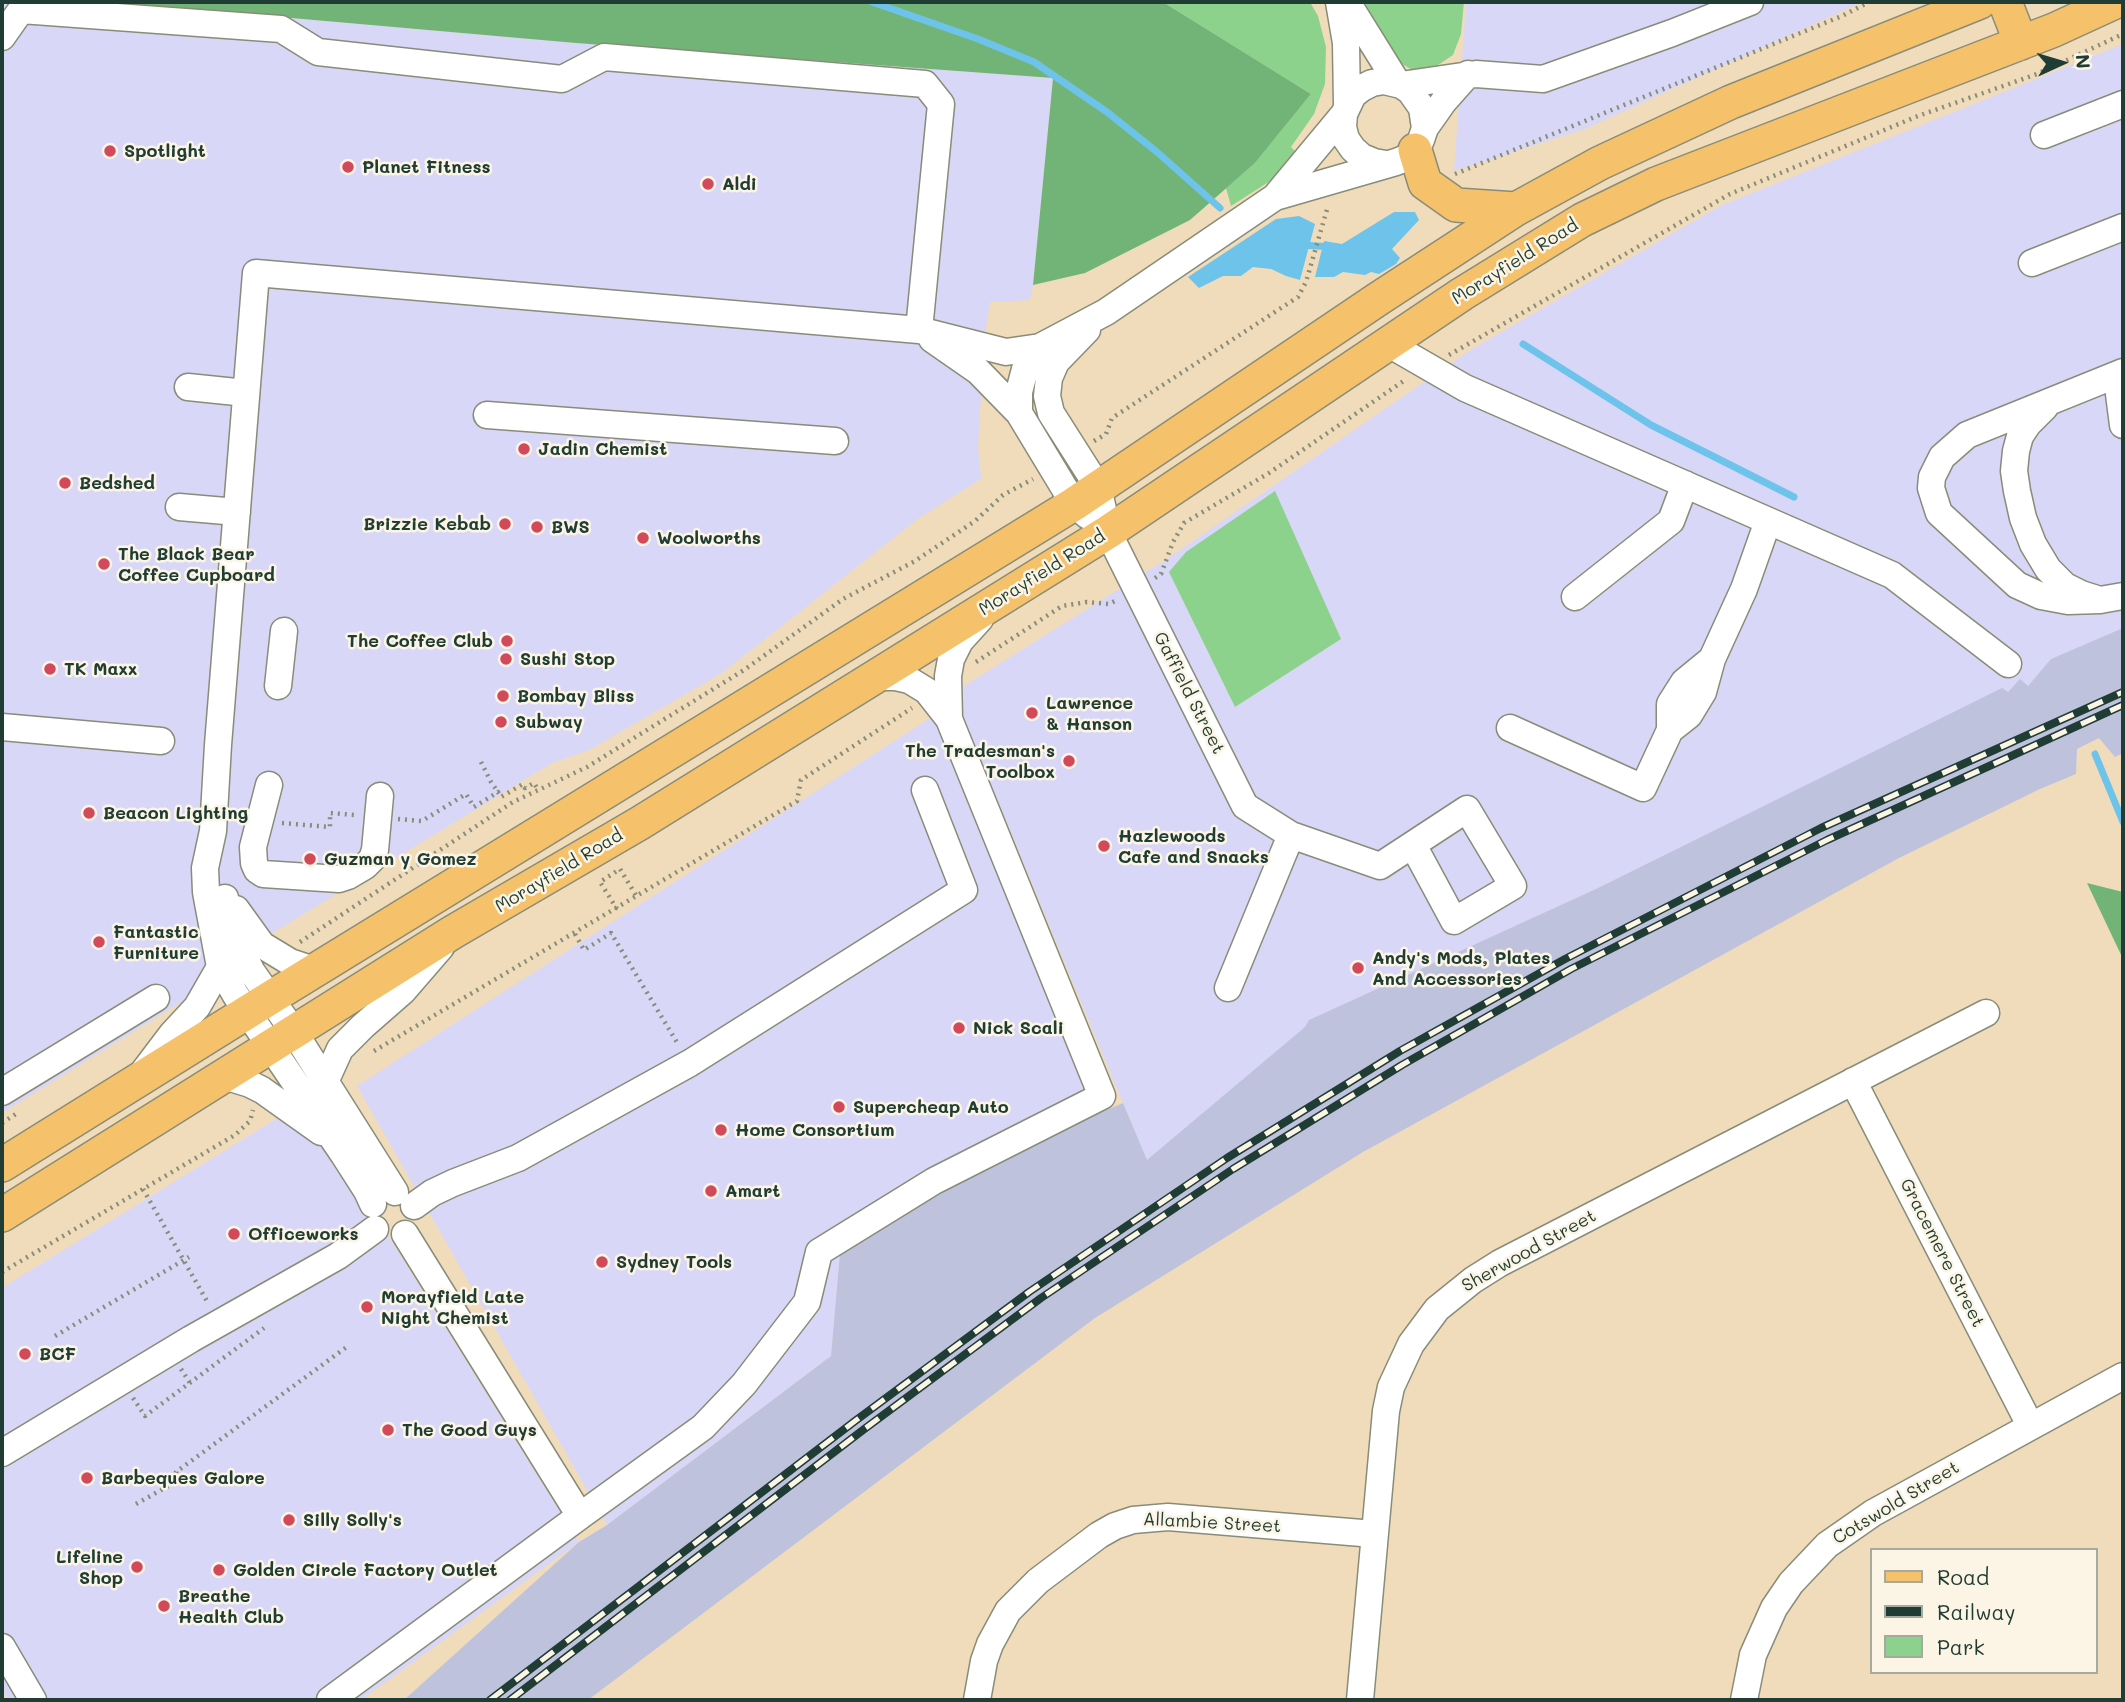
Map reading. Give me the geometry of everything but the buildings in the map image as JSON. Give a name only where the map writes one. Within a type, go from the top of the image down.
[{"type":"main road","points":[[1871,47],[1891,20],[1916,2]]},
{"type":"main road","points":[[2,1165],[259,1004],[300,965],[1086,496],[1516,209],[1600,163],[1731,102],[1980,2]]},
{"type":"main road","points":[[2005,2],[2021,43]]},
{"type":"main road","name":"Morayfield Road","points":[[2,1215],[453,932],[640,823],[1108,532],[1387,343],[1558,234],[1656,184],[2021,43],[2049,16],[2115,2]]},
{"type":"main road","points":[[1408,147],[1425,183],[1456,205],[1516,209]]},
{"type":"street","points":[[1339,2],[1346,43],[1343,127],[1346,139],[1362,157],[1374,162],[1408,147],[1468,74]]},
{"type":"street","points":[[1347,2],[1400,85]]},
{"type":"street","points":[[1400,85],[1468,74],[1543,79],[1750,2]]},
{"type":"street","points":[[2,37],[22,10],[281,29],[318,52],[562,79],[604,57],[925,84],[941,104],[919,330]]},
{"type":"street","points":[[259,1004],[235,994],[220,967],[206,891],[205,868],[213,831],[256,273],[919,330],[1006,352],[1040,347],[1106,312],[1275,197],[1408,147],[1422,108],[1410,91],[1400,85],[1384,81],[1362,88],[1353,95],[1345,110],[1275,197]]},
{"type":"street","points":[[2044,135],[2123,104]]},
{"type":"street","points":[[2032,263],[2123,228]]},
{"type":"street","points":[[1086,496],[1076,453],[1051,414],[1047,396],[1049,378],[1056,362],[1106,312]]},
{"type":"street","points":[[919,330],[978,370],[1019,413],[1052,467],[1086,496],[1108,532]]},
{"type":"street","points":[[1387,343],[1465,388],[1892,575],[2008,664]]},
{"type":"street","points":[[1019,413],[1019,392],[1025,369],[1040,347]]},
{"type":"street","points":[[2111,598],[2068,600],[2041,596],[2017,585],[1939,513],[1931,488],[1932,477],[1942,457],[1967,435],[2123,375]]},
{"type":"street","points":[[2123,375],[2119,394],[2123,425]]},
{"type":"street","points":[[188,387],[246,393]]},
{"type":"street","points":[[2049,403],[2028,424],[2020,436],[2016,451],[2014,471],[2023,518],[2033,544],[2049,569],[2065,586],[2081,594],[2111,598]]},
{"type":"street","points":[[487,415],[835,441]]},
{"type":"street","points":[[1575,597],[1671,521],[1685,484]]},
{"type":"street","points":[[179,507],[237,512]]},
{"type":"street","points":[[1510,728],[1643,788],[1670,730],[1689,715],[1703,692],[1712,659],[1744,589],[1768,521]]},
{"type":"street","name":"Gaffield Street","points":[[1108,532],[1245,806],[1291,835],[1380,866],[1413,845]]},
{"type":"street","points":[[330,1700],[703,1427],[744,1384],[807,1302],[819,1252],[933,1181],[1102,1096],[949,719],[939,688],[960,641],[997,601]]},
{"type":"street","points":[[278,686],[284,631]]},
{"type":"street","points":[[874,677],[909,680],[927,691],[939,688]]},
{"type":"street","points":[[2,727],[161,741]]},
{"type":"street","points":[[269,785],[253,847],[254,863],[257,870],[263,874],[339,879],[366,866],[375,850],[379,806]]},
{"type":"street","points":[[2,1453],[191,1339],[338,1256],[389,1208],[518,1158],[690,1063],[964,890],[925,790]]},
{"type":"street","points":[[213,831],[222,857],[223,890],[231,926],[259,1004],[282,1040],[334,1140],[367,1191],[389,1208]]},
{"type":"street","points":[[1228,988],[1291,835]]},
{"type":"street","points":[[223,890],[262,945],[300,965]]},
{"type":"street","points":[[326,1082],[340,1049],[403,991],[453,932]]},
{"type":"street","points":[[136,1081],[172,1034],[197,1007],[220,967]]},
{"type":"street","points":[[2,1092],[156,998]]},
{"type":"street","name":"Sherwood Street","points":[[1360,1700],[1382,1437],[1391,1387],[1411,1344],[1437,1309],[1463,1287],[1500,1264],[1986,1013]]},
{"type":"street","points":[[282,1040],[326,1082],[389,1208],[386,1236],[399,1237],[405,1234],[580,1516]]},
{"type":"street","points":[[224,1076],[262,1090],[334,1140]]},
{"type":"street","name":"Gracemere Street","points":[[1853,1081],[2030,1425]]},
{"type":"street","name":"Cotswold Street","points":[[1744,1700],[1753,1655],[1762,1631],[1791,1583],[1817,1554],[1873,1513],[2123,1376]]},
{"type":"street","name":"Allambie Street","points":[[977,1700],[990,1644],[1009,1611],[1038,1581],[1098,1535],[1115,1526],[1133,1520],[1168,1517],[1374,1534]]},
{"type":"street","points":[[2,1647],[33,1700]]},
{"type":"path","points":[[1428,184],[1830,21],[1869,2]]},
{"type":"path","points":[[340,1049],[355,1059],[367,1055],[797,801],[801,780],[1062,606],[1087,602],[1109,604],[1161,574],[1173,541],[1184,523],[1269,473],[1359,410],[1428,367],[1730,194],[1918,116],[2037,74],[2123,34]]},
{"type":"path","points":[[1076,453],[1106,435],[1112,418],[1298,296],[1306,282],[1325,213]]},
{"type":"path","points":[[300,965],[295,951],[301,939],[513,802],[587,766],[722,683],[844,598],[915,561],[975,521],[1003,495],[1052,467]]},
{"type":"path","points":[[481,762],[501,797],[523,784],[526,788],[534,783],[538,790]]},
{"type":"path","points":[[277,825],[277,822],[330,827],[330,813],[379,806],[422,821],[466,794],[474,807],[498,792]]},
{"type":"path","points":[[617,909],[600,882],[620,869],[637,897]]},
{"type":"path","points":[[575,934],[584,950],[611,933],[690,1063]]},
{"type":"path","points":[[2,1272],[234,1135],[250,1121],[255,1102],[262,1090]]},
{"type":"path","points":[[2,1123],[24,1109]]},
{"type":"path","points":[[143,1188],[187,1259],[214,1312]]},
{"type":"path","points":[[55,1336],[187,1259]]},
{"type":"path","points":[[125,1402],[133,1398],[145,1416],[264,1328]]},
{"type":"path","points":[[136,1504],[179,1480],[176,1472],[348,1346]]},
{"type":"shaded area","points":[[2,2],[109,2],[576,43],[1053,78],[1030,300],[990,302],[985,334],[978,445],[981,479],[919,518],[722,673],[589,750],[552,763],[271,934],[191,996],[2,1113]]},
{"type":"shaded area","points":[[1466,2],[1862,2],[1585,129],[1454,171]]},
{"type":"shaded area","points":[[2123,44],[2123,628],[2052,659],[2028,686],[2008,692],[2002,689],[1596,889],[1309,1020],[1306,1027],[1147,1161],[953,693],[1167,559],[1472,349],[1720,206]]},
{"type":"shaded area","points":[[2123,628],[2123,753],[2115,757],[2099,738],[2077,749],[2076,774],[1899,858],[1363,1152],[1095,1318],[588,1700],[404,1700],[579,1542],[607,1525],[831,1356],[840,1253],[1008,1152],[1123,1103],[1147,1160],[1305,1027],[1309,1020],[1596,889],[2002,688],[2008,692],[2020,679],[2028,686],[2051,659]]},
{"type":"shaded area","name":"Home Consortium","points":[[935,715],[1110,1109],[1008,1152],[840,1253],[831,1356],[607,1525],[357,1086]]},
{"type":"shaded area","points":[[281,1116],[340,1158],[579,1542],[361,1700],[9,1700],[2,1688],[2,1288]]},
{"type":"green space","points":[[109,2],[1163,2],[1311,94],[1255,163],[1190,220],[1085,273],[1033,285],[1053,78],[576,43]]},
{"type":"green space","points":[[1163,2],[1310,2],[1318,16],[1326,47],[1325,84],[1314,114],[1291,147],[1298,154],[1278,176],[1231,206],[1226,188],[1255,163],[1311,94]]},
{"type":"green space","points":[[1360,2],[1464,2],[1461,34],[1453,55],[1438,65],[1414,71],[1395,60]]},
{"type":"green space","points":[[1275,491],[1341,639],[1235,707],[1169,572],[1186,552]]},
{"type":"green space","points":[[2087,883],[2123,892],[2123,959]]},
{"type":"water","points":[[1394,212],[1415,212],[1419,220],[1392,249],[1400,258],[1396,264],[1379,274],[1343,272],[1334,277],[1315,277],[1324,241],[1342,244]]},
{"type":"water","points":[[1299,216],[1315,224],[1300,280],[1271,269],[1253,267],[1241,276],[1223,276],[1199,288],[1188,277],[1276,219]]},
{"type":"waterway","points":[[872,2],[978,39],[1034,62],[1107,112],[1220,208]]},
{"type":"waterway","points":[[1302,245],[1332,247]]},
{"type":"waterway","points":[[1523,344],[1651,425],[1794,497]]},
{"type":"waterway","points":[[2095,754],[2123,822]]},
{"type":"railway","points":[[490,1700],[855,1421],[1029,1292],[1227,1158],[1400,1051],[1565,959],[1821,828],[2123,692]]},
{"type":"railway","points":[[510,1700],[863,1430],[1041,1298],[1233,1169],[1402,1065],[1571,969],[1827,840],[2123,705]]},
{"type":"place","name":"Spotlight","points":[[110,151]]},
{"type":"place","name":"Planet Fitness","points":[[348,167]]},
{"type":"place","name":"Aldi","points":[[708,184]]},
{"type":"place","name":"Jadin Chemist","points":[[524,449]]},
{"type":"place","name":"Bedshed","points":[[65,483]]},
{"type":"place","name":"Brizzie Kebab","points":[[505,524]]},
{"type":"place","name":"BWS","points":[[537,527]]},
{"type":"place","name":"Woolworths","points":[[643,538]]},
{"type":"place","name":"The Black Bear Coffee Cupboard","points":[[104,564]]},
{"type":"place","name":"The Coffee Club","points":[[507,641]]},
{"type":"place","name":"Sushi Stop","points":[[506,659]]},
{"type":"place","name":"TK Maxx","points":[[50,669]]},
{"type":"place","name":"Bombay Bliss","points":[[503,696]]},
{"type":"place","name":"Lawrence & Hanson","points":[[1032,713]]},
{"type":"place","name":"Subway","points":[[501,722]]},
{"type":"place","name":"The Tradesman's Toolbox","points":[[1069,761]]},
{"type":"place","name":"Beacon Lighting","points":[[89,813]]},
{"type":"place","name":"Hazlewoods Cafe and Snacks","points":[[1104,846]]},
{"type":"place","name":"Guzman y Gomez","points":[[310,859]]},
{"type":"place","name":"Fantastic Furniture","points":[[99,942]]},
{"type":"place","name":"Andy's Mods, Plates And Accessories","points":[[1358,968]]},
{"type":"place","name":"Nick Scali","points":[[959,1028]]},
{"type":"place","name":"Supercheap Auto","points":[[839,1107]]},
{"type":"place","name":"Home Consortium","points":[[721,1130]]},
{"type":"place","name":"Amart","points":[[711,1191]]},
{"type":"place","name":"Officeworks","points":[[234,1234]]},
{"type":"place","name":"Sydney Tools","points":[[602,1262]]},
{"type":"place","name":"Morayfield Late Night Chemist","points":[[367,1307]]},
{"type":"place","name":"BCF","points":[[25,1354]]},
{"type":"place","name":"The Good Guys","points":[[388,1430]]},
{"type":"place","name":"Barbeques Galore","points":[[87,1478]]},
{"type":"place","name":"Silly Solly's","points":[[289,1520]]},
{"type":"place","name":"Lifeline Shop","points":[[137,1567]]},
{"type":"place","name":"Golden Circle Factory Outlet","points":[[219,1570]]},
{"type":"place","name":"Breathe Health Club","points":[[164,1606]]}]
